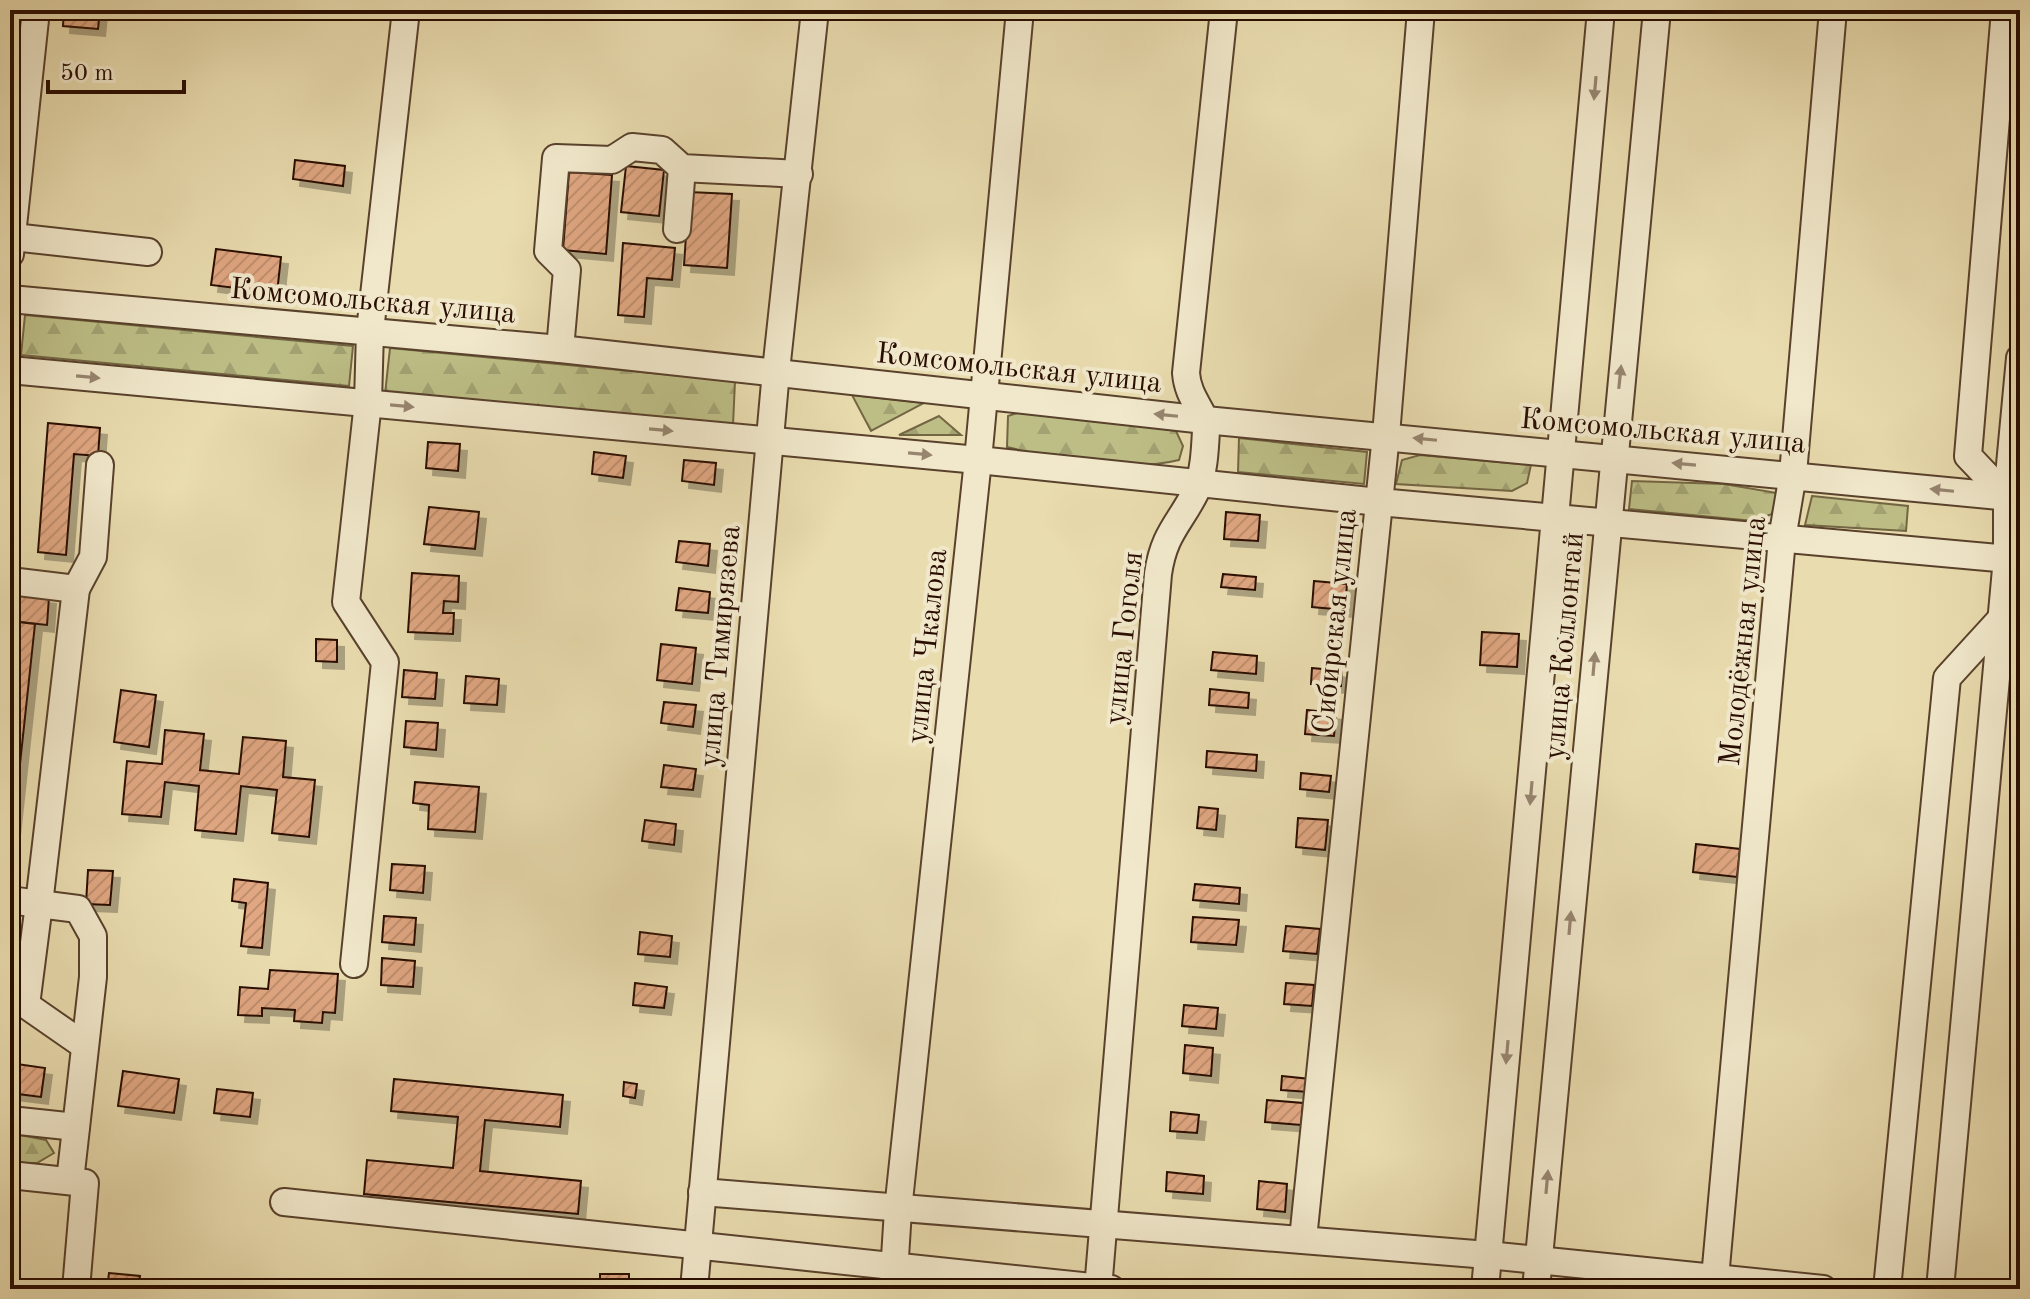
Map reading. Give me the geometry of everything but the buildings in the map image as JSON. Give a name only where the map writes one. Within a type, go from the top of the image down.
[{"type":"street","points":[[36,10],[20,86],[12,230],[148,252]]},
{"type":"street","points":[[354,964],[385,662],[346,602],[368,402],[370,331],[406,10]]},
{"type":"street","name":"улица Тимирязева","points":[[694,1289],[776,371],[815,10]]},
{"type":"street","name":"улица Чкалова","points":[[894,1278],[898,1210],[978,460],[1020,10]]},
{"type":"street","points":[[1205,420],[1189,397],[1186,373],[1224,10]]},
{"type":"street","name":"Сибирская улица","points":[[1303,1239],[1386,435],[1421,10]]},
{"type":"street","name":"улица Коллонтай","points":[[1485,1289],[1601,10]]},
{"type":"street","name":"улица Коллонтай","points":[[1536,1289],[1612,458],[1657,10]]},
{"type":"street","name":"Молодёжная улица","points":[[1715,1278],[1782,539],[1793,474],[1833,10]]},
{"type":"street","points":[[2005,10],[1968,456],[2014,498]]},
{"type":"street","points":[[560,349],[567,270],[548,251],[556,158],[612,160],[632,147],[662,150],[682,168],[799,174]]},
{"type":"street","points":[[677,229],[682,168]]},
{"type":"street","name":"Комсомольская улица","points":[[10,299],[560,349],[1205,420],[1793,474],[2014,498]]},
{"type":"street","points":[[1940,1289],[2000,620],[2013,559],[2020,358]]},
{"type":"street","points":[[10,370],[978,460],[1379,502],[1607,520],[2013,559]]},
{"type":"street","name":"улица Гоголя","points":[[1098,1289],[1160,557],[1170,530],[1199,484],[1205,420]]},
{"type":"street","points":[[85,1046],[26,1005],[76,589],[93,557],[100,465]]},
{"type":"street","points":[[10,581],[76,589]]},
{"type":"street","points":[[1887,1289],[1947,678],[2000,620]]},
{"type":"street","points":[[10,900],[78,909],[93,936],[93,977],[70,1181]]},
{"type":"street","points":[[10,1120],[76,1127]]},
{"type":"street","points":[[10,1175],[85,1183],[76,1289]]},
{"type":"street","points":[[702,1192],[1540,1259],[1823,1289]]},
{"type":"street","points":[[284,1202],[698,1247],[894,1278],[1111,1289]]},
{"type":"green space","points":[[25,315],[353,346],[349,386],[21,355]]},
{"type":"green space","points":[[390,348],[735,381],[733,425],[385,394]]},
{"type":"green space","points":[[852,395],[924,403],[871,431]]},
{"type":"green space","points":[[1020,412],[1097,418],[1176,431],[1183,446],[1179,460],[1137,465],[1093,463],[1007,447],[1008,416]]},
{"type":"green space","points":[[939,416],[961,435],[899,435]]},
{"type":"green space","points":[[1239,438],[1367,452],[1364,484],[1238,472]]},
{"type":"green space","points":[[1420,455],[1531,465],[1527,483],[1512,491],[1396,484],[1402,460]]},
{"type":"green space","points":[[1632,481],[1724,484],[1777,493],[1772,514],[1754,521],[1629,509]]},
{"type":"green space","points":[[1812,496],[1908,506],[1906,531],[1805,525]]},
{"type":"green space","points":[[10,1133],[46,1140],[54,1153],[37,1163],[10,1163]]}]
